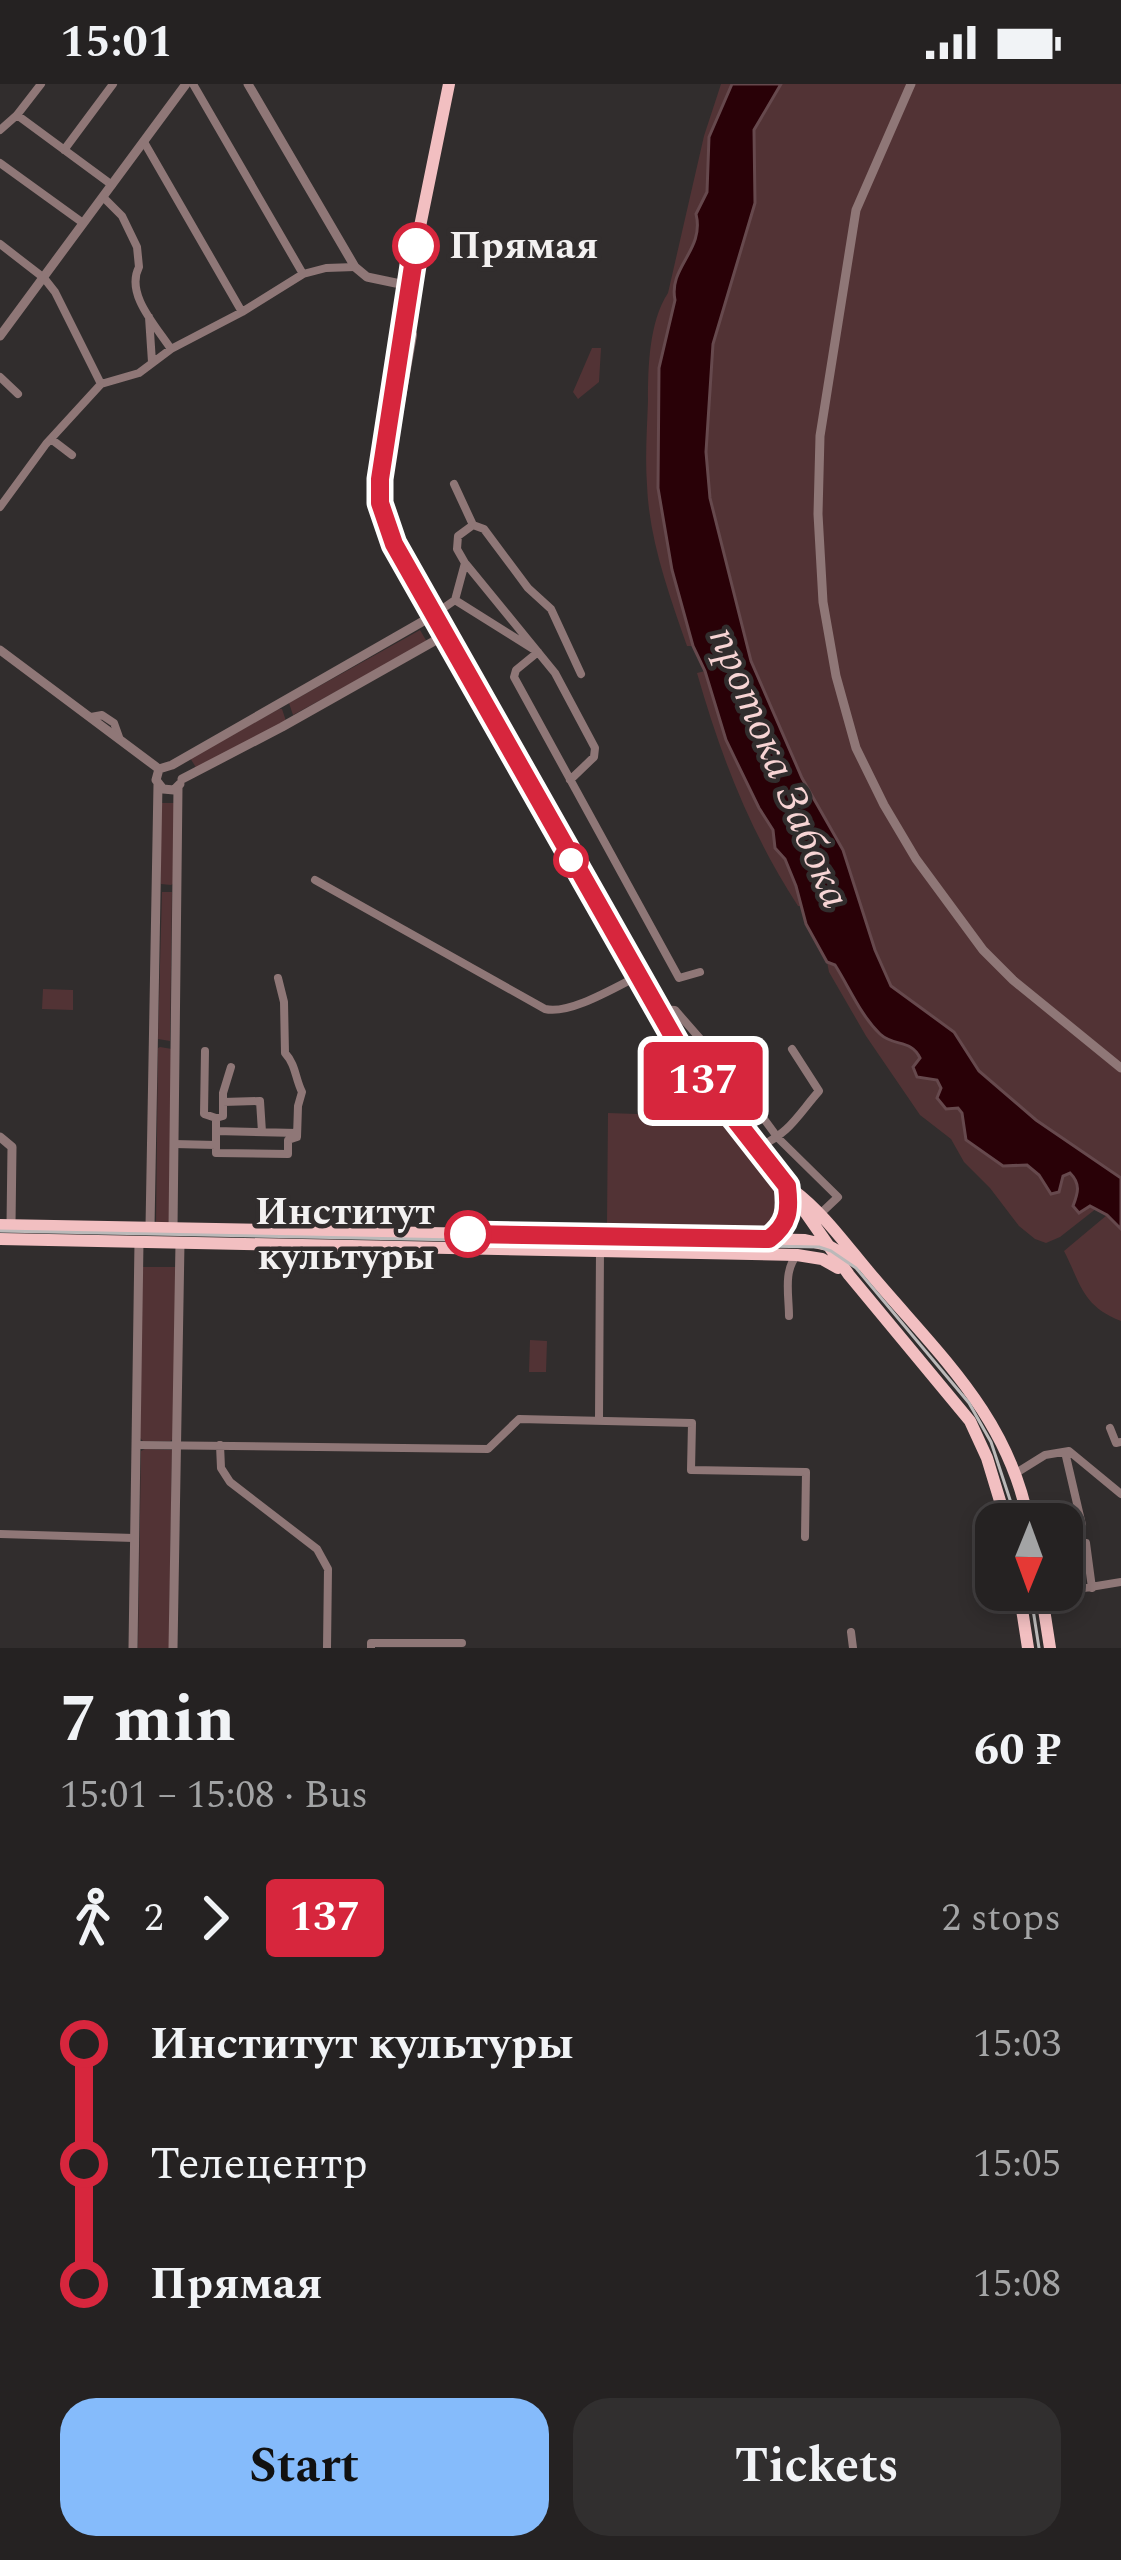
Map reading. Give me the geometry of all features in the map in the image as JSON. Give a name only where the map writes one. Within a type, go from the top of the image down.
[{"type":"main road","points":[[448,84],[380,479],[380,503],[394,544],[694,1069],[787,1186],[862,1265],[985,1410],[1016,1473],[1024,1503]]},
{"type":"main road","points":[[769,1239],[787,1219],[787,1186]]},
{"type":"main road","points":[[795,1255],[817,1220]]},
{"type":"main road","points":[[817,1220],[826,1245],[970,1420],[1001,1503]]},
{"type":"main road","points":[[5,1232],[150,1227],[599,1243],[795,1255],[827,1261],[849,1275]]},
{"type":"main road","points":[[5,1232],[180,1243],[805,1240],[826,1245],[862,1265]]},
{"type":"main road","points":[[1022,1611],[1028,1648]]},
{"type":"main road","points":[[1044,1611],[1050,1648]]},
{"type":"street","points":[[0,130],[41,84]]},
{"type":"street","points":[[64,150],[113,84]]},
{"type":"street","points":[[0,336],[189,84],[303,274]]},
{"type":"street","points":[[248,84],[355,267],[381,282],[410,286]]},
{"type":"street","points":[[911,84],[856,210],[820,436],[823,602],[836,676],[856,748],[916,860],[983,950],[1121,1069]]},
{"type":"street","points":[[16,115],[112,185]]},
{"type":"street","points":[[144,142],[242,311]]},
{"type":"street","points":[[0,163],[83,224]]},
{"type":"street","points":[[103,197],[122,216],[136,247],[139,267],[134,288],[171,349]]},
{"type":"street","points":[[0,244],[55,292],[101,384]]},
{"type":"street","points":[[0,507],[51,439],[101,384],[139,373],[171,349],[303,274],[355,267]]},
{"type":"street","points":[[149,315],[152,363]]},
{"type":"street","points":[[388,420],[398,419],[413,335]]},
{"type":"street","points":[[0,377],[18,394]]},
{"type":"street","points":[[51,439],[73,455]]},
{"type":"street","points":[[454,484],[473,525],[484,529],[550,609],[580,674]]},
{"type":"street","points":[[473,525],[456,542],[465,563],[538,652],[569,697],[595,748],[594,757],[570,780]]},
{"type":"street","points":[[150,1227],[159,769],[434,615],[455,600],[465,563]]},
{"type":"street","points":[[455,600],[538,652]]},
{"type":"street","points":[[158,784],[166,790],[180,783],[445,634]]},
{"type":"street","points":[[0,650],[159,769]]},
{"type":"street","points":[[538,652],[514,677],[679,977],[700,972]]},
{"type":"street","points":[[282,704],[292,721]]},
{"type":"street","points":[[172,765],[181,772],[173,1228]]},
{"type":"street","points":[[315,880],[544,1009],[556,1012],[577,1006],[638,976]]},
{"type":"street","points":[[156,889],[177,889]]},
{"type":"street","points":[[216,1118],[216,1153],[288,1154],[302,1092],[294,1063],[285,1053],[284,1002],[278,977]]},
{"type":"street","points":[[658,1009],[675,1010],[778,1138],[838,1197],[817,1220]]},
{"type":"street","points":[[153,1043],[176,1044]]},
{"type":"street","points":[[756,1148],[778,1138],[819,1091],[792,1049]]},
{"type":"street","points":[[205,1051],[204,1114],[223,1116],[231,1067]]},
{"type":"street","points":[[223,1102],[260,1101],[262,1132]]},
{"type":"street","points":[[216,1131],[291,1135]]},
{"type":"street","points":[[0,1137],[12,1147],[5,1232]]},
{"type":"street","points":[[174,1144],[217,1145]]},
{"type":"street","points":[[133,1648],[140,1242]]},
{"type":"street","points":[[173,1648],[180,1243]]},
{"type":"street","points":[[598,1420],[599,1243]]},
{"type":"street","points":[[789,1316],[789,1271],[795,1255]]},
{"type":"street","points":[[136,1445],[488,1449],[519,1419],[692,1423],[691,1470],[806,1472],[805,1537]]},
{"type":"street","points":[[1110,1428],[1116,1443],[1121,1442]]},
{"type":"street","points":[[220,1445],[221,1468],[230,1482],[324,1558],[328,1569],[327,1648]]},
{"type":"street","points":[[1016,1473],[1045,1455],[1069,1450],[1121,1494]]},
{"type":"street","points":[[1065,1452],[1077,1503]]},
{"type":"street","points":[[0,1534],[134,1538]]},
{"type":"street","points":[[1086,1544],[1092,1588]]},
{"type":"street","points":[[1083,1589],[1121,1582]]},
{"type":"street","points":[[851,1632],[853,1648]]},
{"type":"street","points":[[371,1648],[371,1642],[462,1642]]},
{"type":"shaded area","points":[[721,84],[732,84],[709,137],[707,192],[696,214],[699,229],[659,368],[658,488],[672,570],[693,646],[687,646],[661,567],[649,506],[649,360]]},
{"type":"shaded area","points":[[781,84],[1121,84],[1121,1178],[1036,1120],[979,1071],[952,1030],[891,986],[843,850],[802,778],[751,661],[710,498],[706,452],[713,344],[755,203],[754,130]]},
{"type":"shaded area","points":[[592,348],[601,348],[599,382],[578,399],[573,392]]},
{"type":"shaded area","points":[[420,630],[427,642],[293,715],[289,703]]},
{"type":"shaded area","points":[[705,671],[726,740],[773,830],[775,848],[785,859],[803,906],[798,906],[781,878],[738,793],[697,673]]},
{"type":"shaded area","points":[[279,709],[286,721],[197,769],[190,758]]},
{"type":"shaded area","points":[[161,803],[174,803],[171,885],[161,884]]},
{"type":"shaded area","points":[[162,892],[172,892],[170,1041],[158,1039]]},
{"type":"shaded area","points":[[827,962],[835,965],[880,1034],[916,1052],[962,1113],[966,1140],[1027,1165],[1039,1175],[1070,1172],[1077,1189],[1073,1207],[1097,1208],[1046,1243],[1019,1226],[964,1162],[951,1139],[920,1115],[866,1036]]},
{"type":"shaded area","points":[[43,989],[73,990],[73,1010],[42,1009]]},
{"type":"shaded area","points":[[158,1048],[172,1049],[169,1223],[156,1224]]},
{"type":"shaded area","points":[[608,1113],[723,1117],[781,1193],[781,1220],[767,1229],[607,1223]]},
{"type":"shaded area","points":[[1107,1215],[1121,1229],[1121,1321],[1090,1301],[1064,1251]]},
{"type":"shaded area","points":[[141,1267],[176,1267],[170,1441],[140,1438]]},
{"type":"shaded area","points":[[530,1340],[547,1341],[546,1372],[529,1372]]},
{"type":"shaded area","points":[[172,1450],[169,1648],[138,1648],[141,1451]]},
{"type":"water","name":"протока Забока","points":[[732,84],[781,84],[754,130],[755,203],[713,344],[706,452],[710,498],[751,661],[802,778],[843,850],[891,986],[954,1032],[979,1071],[1036,1120],[1121,1178],[1121,1229],[1090,1206],[1079,1213],[1073,1206],[1077,1185],[1070,1173],[1063,1176],[1059,1192],[1051,1194],[1027,1165],[1003,1166],[966,1140],[962,1113],[958,1108],[946,1109],[937,1098],[941,1088],[937,1080],[917,1077],[913,1067],[920,1058],[916,1052],[885,1038],[867,1019],[806,924],[796,886],[726,740],[693,646],[672,570],[658,488],[659,368],[674,288],[696,238],[696,214],[707,192],[709,137]]},
{"type":"tram line","points":[[0,1231],[819,1247],[856,1268],[969,1403],[991,1442],[1011,1503]]},
{"type":"tram line","points":[[1033,1611],[1039,1648]]},
{"type":"bus line","name":"137","points":[[416,246],[380,479],[386,524],[682,1052],[787,1186],[789,1204],[786,1223],[769,1239],[468,1234]]},
{"type":"place","name":"Прямая","points":[[416,246]]},
{"type":"place","name":"Институт культуры","points":[[468,1234]]}]
